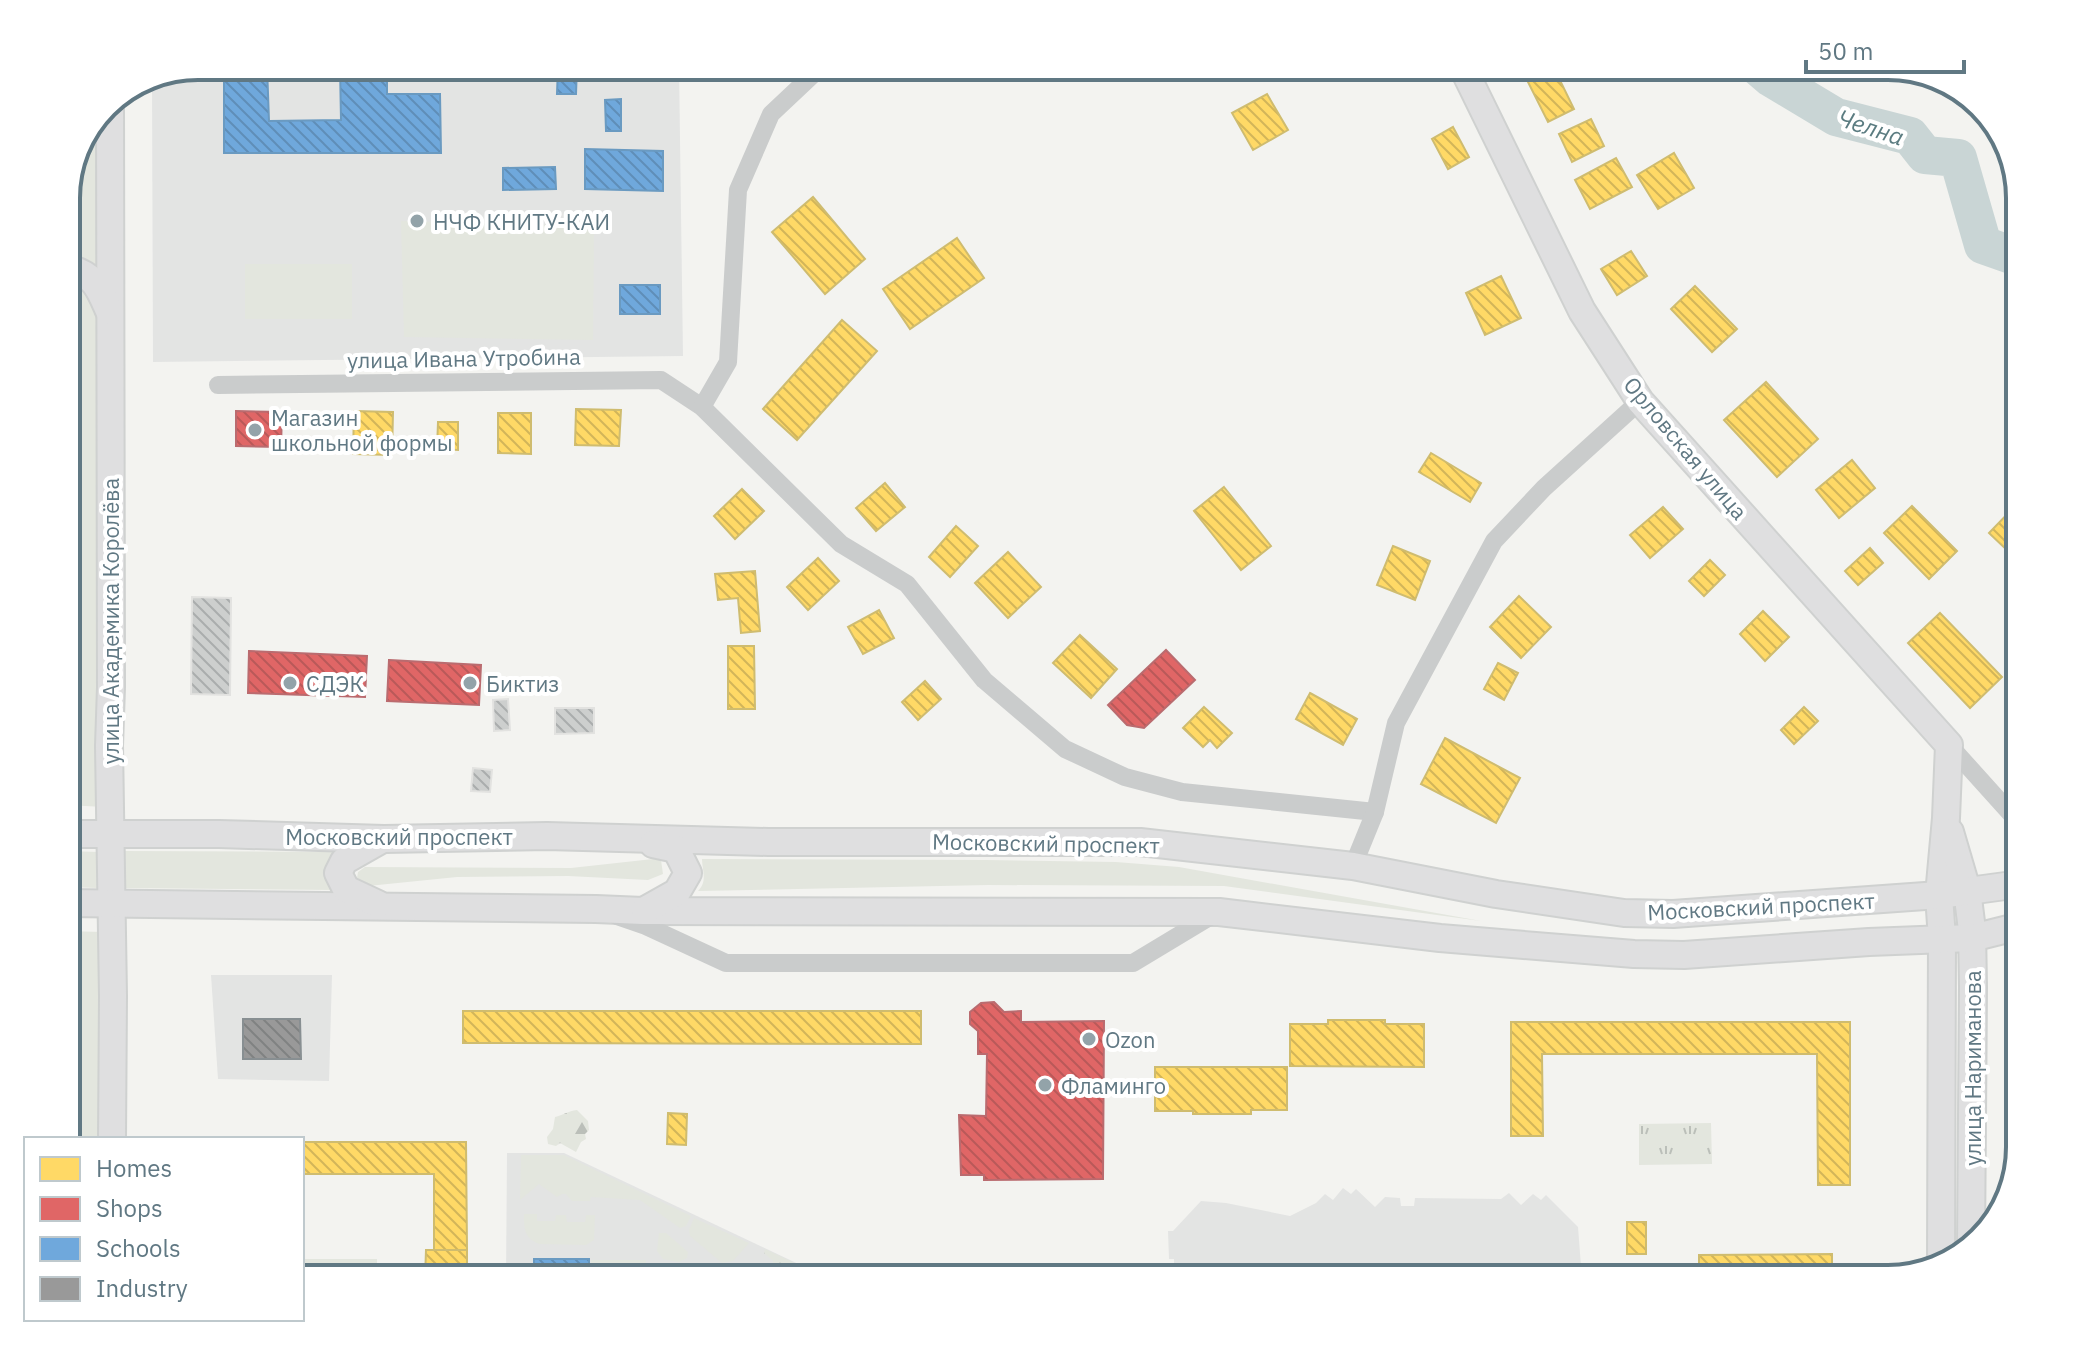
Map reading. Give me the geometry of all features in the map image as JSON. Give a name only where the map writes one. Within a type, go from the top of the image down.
[{"type":"main road","name":"Орловская улица","points":[[1469,80],[1582,311],[1640,401],[1949,745]]},
{"type":"main road","name":"улица Академика Королёва","points":[[110,121],[112,1137]]},
{"type":"main road","points":[[80,271],[99,287],[110,314]]},
{"type":"main road","name":"улица Нариманова","points":[[1941,1252],[1942,939],[1939,895],[1949,745]]},
{"type":"main road","name":"улица Нариманова","points":[[1946,818],[1967,890],[1972,938],[1971,1230]]},
{"type":"main road","name":"Московский проспект","points":[[80,834],[384,839],[547,836],[768,842],[1140,842],[1353,866],[1496,894],[1624,913],[1687,914],[1939,895],[2006,886]]},
{"type":"main road","points":[[622,838],[676,849],[688,873],[677,892],[643,911]]},
{"type":"main road","points":[[384,839],[344,861],[338,873],[346,889],[384,907]]},
{"type":"main road","name":"Московский проспект","points":[[80,903],[643,911],[1219,912],[1440,938],[1634,954],[1684,955],[1972,938],[2006,930]]},
{"type":"street","points":[[702,407],[728,362],[738,190],[771,114],[807,80]]},
{"type":"street","name":"улица Ивана Утробина","points":[[218,385],[661,380],[702,407],[841,544],[907,584],[984,680],[1065,749],[1125,777],[1182,792],[1375,812]]},
{"type":"street","points":[[1353,866],[1375,812],[1396,723],[1494,541],[1544,488],[1640,401]]},
{"type":"street","points":[[1949,745],[2006,808]]},
{"type":"street","points":[[596,909],[646,926],[726,963],[1133,963],[1219,912]]},
{"type":"shaded area","name":"НЧФ КНИТУ-КАИ","points":[[198,80],[679,80],[683,356],[153,362],[153,89],[175,82]]},
{"type":"shaded area","points":[[211,975],[332,975],[329,1081],[218,1079]]},
{"type":"shaded area","points":[[507,1153],[564,1153],[800,1265],[506,1265]]},
{"type":"shaded area","points":[[1343,1188],[1351,1194],[1356,1189],[1375,1207],[1385,1197],[1400,1198],[1401,1206],[1414,1206],[1415,1198],[1501,1199],[1509,1193],[1521,1205],[1533,1194],[1541,1200],[1546,1195],[1578,1227],[1581,1265],[1174,1265],[1174,1259],[1169,1259],[1168,1231],[1173,1231],[1201,1201],[1290,1216],[1316,1203],[1325,1194],[1333,1200]]},
{"type":"green space","points":[[99,134],[104,275],[81,258],[82,175]]},
{"type":"green space","points":[[401,221],[594,226],[593,340],[404,337]]},
{"type":"green space","points":[[245,264],[352,264],[352,319],[245,319]]},
{"type":"green space","points":[[80,284],[98,308],[104,807],[80,806]]},
{"type":"green space","points":[[80,851],[99,852],[98,888],[80,887]]},
{"type":"green space","points":[[123,851],[336,852],[330,858],[327,871],[336,890],[124,888]]},
{"type":"green space","points":[[702,859],[1116,862],[1179,867],[1481,921],[1224,886],[988,885],[698,891],[704,879]]},
{"type":"green space","points":[[661,860],[663,874],[648,880],[568,876],[457,877],[368,886],[361,884],[357,878],[358,872],[365,867],[571,868]]},
{"type":"green space","points":[[80,931],[102,932],[100,1137],[80,1137]]},
{"type":"green space","points":[[577,1110],[588,1121],[589,1130],[576,1152],[560,1143],[556,1146],[548,1144],[547,1137],[553,1129],[555,1117]]},
{"type":"green space","points":[[1711,1123],[1712,1164],[1639,1165],[1639,1124]]},
{"type":"green space","points":[[521,1155],[564,1155],[691,1216],[686,1226],[680,1228],[640,1200],[591,1197],[590,1201],[572,1201],[566,1194],[557,1197],[539,1184],[520,1200]]},
{"type":"green space","points":[[524,1214],[537,1214],[537,1221],[555,1221],[556,1215],[566,1215],[567,1222],[585,1222],[586,1215],[595,1215],[594,1240],[586,1245],[539,1244],[530,1239],[526,1232]]},
{"type":"green space","points":[[694,1218],[749,1243],[733,1261],[722,1263],[690,1236]]},
{"type":"green space","points":[[659,1233],[666,1233],[688,1252],[687,1258],[679,1262],[663,1259],[657,1251]]},
{"type":"green space","points":[[765,1249],[799,1265],[773,1265],[764,1253]]},
{"type":"green space","points":[[304,1259],[377,1259],[377,1265],[304,1265]]},
{"type":"green space","points":[[591,1260],[646,1260],[646,1265],[591,1265]]},
{"type":"building: Homes","points":[[1527,80],[1560,80],[1574,109],[1548,122]]},
{"type":"building: Homes","points":[[1267,94],[1288,130],[1253,150],[1232,113]]},
{"type":"building: Homes","points":[[1591,119],[1604,146],[1572,162],[1559,134]]},
{"type":"building: Homes","points":[[1453,127],[1469,157],[1448,169],[1432,139]]},
{"type":"building: Homes","points":[[1674,153],[1694,188],[1658,209],[1637,175]]},
{"type":"building: Homes","points":[[1616,158],[1632,187],[1590,209],[1575,180]]},
{"type":"building: Homes","points":[[813,197],[865,259],[825,294],[772,232]]},
{"type":"building: Homes","points":[[957,238],[984,278],[910,329],[883,289]]},
{"type":"building: Homes","points":[[1631,251],[1647,276],[1617,295],[1601,269]]},
{"type":"building: Homes","points":[[1501,276],[1521,318],[1485,335],[1466,293]]},
{"type":"building: Homes","points":[[1695,286],[1737,329],[1712,352],[1671,309]]},
{"type":"building: Homes","points":[[842,320],[877,351],[797,440],[763,409]]},
{"type":"building: Homes","points":[[1766,382],[1818,439],[1777,477],[1724,420]]},
{"type":"building: Homes","points":[[576,409],[621,410],[619,446],[575,445]]},
{"type":"building: Homes","points":[[354,411],[393,412],[392,455],[353,454]]},
{"type":"building: Homes","points":[[498,413],[531,413],[531,454],[498,453]]},
{"type":"building: Homes","points":[[438,422],[458,422],[458,450],[437,449]]},
{"type":"building: Homes","points":[[1431,453],[1481,483],[1470,502],[1419,472]]},
{"type":"building: Homes","points":[[1852,460],[1875,488],[1839,518],[1816,490]]},
{"type":"building: Homes","points":[[885,483],[905,507],[876,531],[856,508]]},
{"type":"building: Homes","points":[[1224,487],[1271,546],[1241,570],[1194,511]]},
{"type":"building: Homes","points":[[742,489],[764,511],[735,539],[714,516]]},
{"type":"building: Homes","points":[[1912,506],[1957,551],[1929,579],[1884,533]]},
{"type":"building: Homes","points":[[1663,507],[1683,529],[1650,558],[1630,535]]},
{"type":"building: Homes","points":[[2006,515],[2006,549],[1989,533]]},
{"type":"building: Homes","points":[[956,526],[978,546],[950,577],[929,557]]},
{"type":"building: Homes","points":[[1393,546],[1430,561],[1415,600],[1377,585]]},
{"type":"building: Homes","points":[[1870,548],[1883,563],[1858,585],[1845,571]]},
{"type":"building: Homes","points":[[1008,552],[1041,587],[1008,618],[975,583]]},
{"type":"building: Homes","points":[[818,558],[839,581],[808,610],[787,587]]},
{"type":"building: Homes","points":[[1710,560],[1725,575],[1704,596],[1689,581]]},
{"type":"building: Homes","points":[[755,571],[760,631],[741,633],[738,598],[718,600],[715,574]]},
{"type":"building: Homes","points":[[1519,596],[1551,627],[1521,658],[1490,627]]},
{"type":"building: Homes","points":[[879,610],[894,638],[863,654],[848,627]]},
{"type":"building: Homes","points":[[1763,611],[1789,637],[1765,661],[1740,634]]},
{"type":"building: Homes","points":[[1940,613],[2002,677],[1970,708],[1908,643]]},
{"type":"building: Homes","points":[[1080,635],[1117,669],[1091,698],[1053,663]]},
{"type":"building: Homes","points":[[728,646],[754,646],[755,709],[728,709]]},
{"type":"building: Homes","points":[[1498,663],[1518,673],[1504,700],[1484,689]]},
{"type":"building: Homes","points":[[925,681],[941,699],[918,720],[902,702]]},
{"type":"building: Homes","points":[[1310,693],[1357,719],[1343,745],[1296,719]]},
{"type":"building: Homes","points":[[1204,707],[1232,733],[1217,748],[1210,740],[1203,747],[1183,728]]},
{"type":"building: Homes","points":[[1804,707],[1818,721],[1794,744],[1781,730]]},
{"type":"building: Homes","points":[[1445,738],[1520,778],[1496,823],[1421,784]]},
{"type":"building: Homes","points":[[463,1011],[921,1011],[921,1044],[463,1043]]},
{"type":"building: Homes","points":[[1328,1020],[1424,1024],[1424,1067],[1290,1066],[1290,1024],[1328,1024]]},
{"type":"building: Homes","points":[[1511,1022],[1850,1022],[1850,1185],[1818,1185],[1817,1054],[1542,1054],[1543,1136],[1511,1136]]},
{"type":"building: Homes","points":[[1155,1067],[1287,1067],[1287,1110],[1251,1110],[1251,1114],[1155,1111]]},
{"type":"building: Homes","points":[[668,1113],[687,1114],[686,1145],[667,1144]]},
{"type":"building: Homes","points":[[304,1142],[466,1142],[467,1250],[434,1250],[434,1174],[304,1174]]},
{"type":"building: Homes","points":[[1627,1222],[1646,1222],[1646,1254],[1627,1254]]},
{"type":"building: Homes","points":[[426,1250],[467,1250],[467,1265],[425,1265]]},
{"type":"building: Homes","points":[[1832,1254],[1832,1265],[1699,1265],[1699,1255]]},
{"type":"building: Shops","points":[[236,411],[282,412],[281,447],[236,446]]},
{"type":"building: Shops","points":[[1166,650],[1195,680],[1144,728],[1127,725],[1108,705]]},
{"type":"building: Shops","points":[[249,651],[367,656],[365,697],[248,693]]},
{"type":"building: Shops","points":[[389,660],[481,665],[479,705],[387,701]]},
{"type":"building: Shops","name":"Фламинго","points":[[994,1002],[1004,1012],[1021,1011],[1021,1022],[1104,1021],[1103,1179],[984,1180],[984,1175],[961,1175],[959,1115],[986,1116],[987,1054],[978,1054],[978,1031],[970,1024],[970,1012],[981,1003]]},
{"type":"building: Schools","points":[[224,80],[268,80],[269,121],[341,120],[340,80],[387,80],[387,94],[440,94],[441,153],[224,153]]},
{"type":"building: Schools","points":[[558,80],[576,80],[576,94],[557,94]]},
{"type":"building: Schools","points":[[621,99],[621,131],[606,131],[605,100]]},
{"type":"building: Schools","points":[[585,149],[663,151],[663,191],[585,189]]},
{"type":"building: Schools","points":[[555,167],[556,189],[503,190],[503,168]]},
{"type":"building: Schools","points":[[620,285],[660,285],[660,314],[620,314]]},
{"type":"building: Schools","points":[[534,1259],[589,1259],[589,1265],[534,1265]]},
{"type":"building: Industry","points":[[243,1019],[300,1019],[301,1059],[243,1059]]},
{"type":"building: Other","points":[[192,597],[231,598],[230,695],[191,694]]},
{"type":"building: Other","points":[[508,699],[510,730],[494,731],[493,700]]},
{"type":"building: Other","points":[[555,708],[594,708],[594,733],[555,734]]},
{"type":"building: Other","points":[[473,768],[492,770],[490,792],[471,791]]},
{"type":"waterway","name":"Челна","points":[[1774,80],[1836,117],[1910,136],[1925,155],[1958,158],[1983,245],[2006,253]]},
{"type":"place","name":"НЧФ КНИТУ-КАИ","points":[[417,221]]},
{"type":"place","name":"Магазин школьной формы","points":[[255,430]]},
{"type":"place","name":"СДЭК","points":[[290,683]]},
{"type":"place","name":"Биктиз","points":[[470,683]]},
{"type":"place","name":"Ozon","points":[[1089,1039]]},
{"type":"place","name":"Фламинго","points":[[1045,1085]]}]
